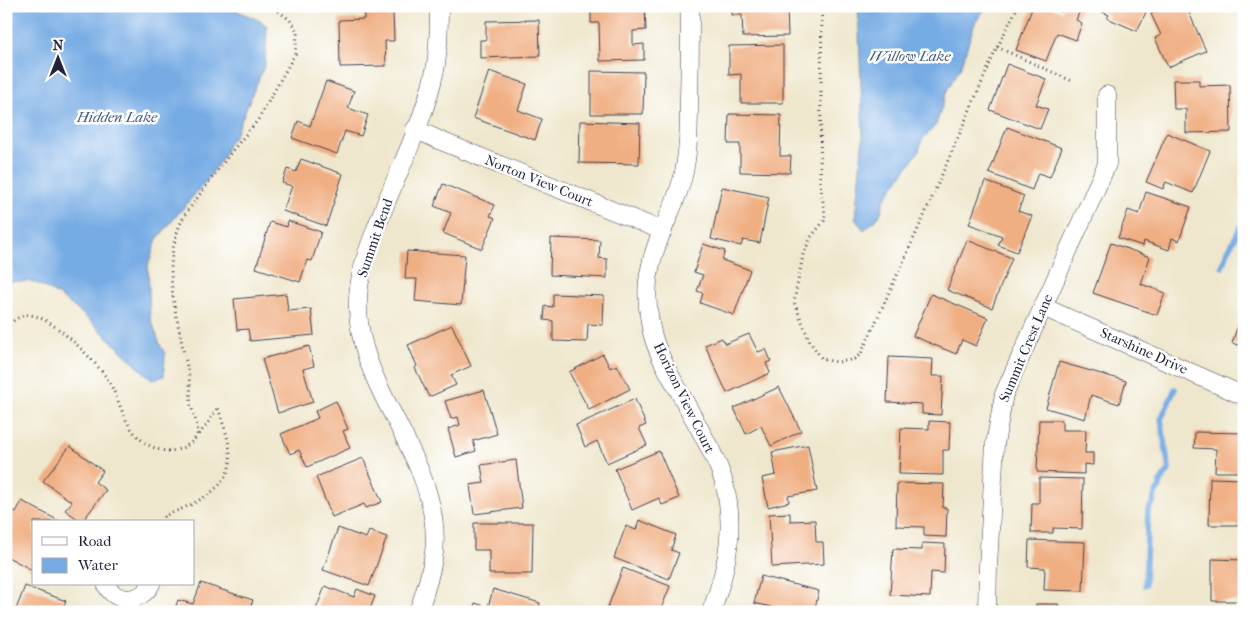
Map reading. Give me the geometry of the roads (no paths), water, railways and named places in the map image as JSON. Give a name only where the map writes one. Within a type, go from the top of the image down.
[{"type":"street","name":"Summit Bend","points":[[418,612],[430,574],[434,552],[432,511],[418,467],[374,378],[365,354],[358,311],[358,291],[368,249],[428,96],[435,68],[439,6]]},
{"type":"street","name":"Horizon View Court","points":[[690,6],[689,131],[687,153],[677,198],[650,268],[648,286],[650,324],[663,361],[719,468],[730,510],[731,528],[728,554],[717,597],[711,612]]},
{"type":"street","name":"Summit Crest Lane","points":[[987,612],[988,566],[998,421],[1004,394],[1107,164],[1107,95]]},
{"type":"street","name":"Norton View Court","points":[[415,129],[663,231]]},
{"type":"street","name":"Starshine Drive","points":[[1043,307],[1244,396]]},
{"type":"street","points":[[107,586],[113,594],[131,605],[143,595],[150,586]]},
{"type":"water","name":"Hidden Lake","points":[[6,6],[230,6],[267,26],[265,64],[235,135],[228,144],[223,157],[206,181],[157,239],[148,266],[150,317],[165,353],[164,376],[153,380],[97,327],[52,291],[30,282],[13,281],[6,286]]},
{"type":"water","name":"Willow Lake","points":[[858,6],[987,6],[975,23],[960,68],[947,90],[936,125],[922,140],[919,151],[884,200],[878,218],[864,230],[855,219],[863,137]]},
{"type":"waterway","points":[[1222,267],[1244,221]]},
{"type":"waterway","points":[[1145,585],[1148,510],[1160,487],[1160,482],[1169,470],[1161,419],[1175,389]]}]
